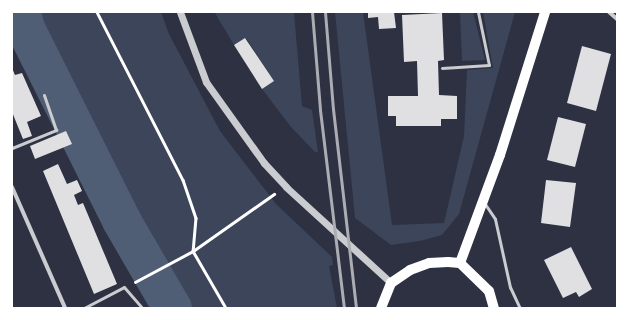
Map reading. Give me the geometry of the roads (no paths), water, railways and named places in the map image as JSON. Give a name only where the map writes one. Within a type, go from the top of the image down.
[{"type":"main road","points":[[460,263],[484,202],[545,12]]},
{"type":"main road","points":[[381,308],[391,283],[410,270],[429,263],[460,263],[489,291],[494,308]]},
{"type":"street","points":[[180,12],[206,82],[264,163],[286,187],[391,283]]},
{"type":"street","points":[[609,12],[617,19]]},
{"type":"street","points":[[12,187],[14,197],[65,308]]},
{"type":"lane","points":[[442,68],[489,65],[478,12]]},
{"type":"lane","points":[[12,148],[56,130],[44,95]]},
{"type":"lane","points":[[484,202],[495,219],[510,287],[520,308]]},
{"type":"lane","points":[[84,308],[124,287],[142,308]]},
{"type":"waterway","points":[[21,12],[25,28],[121,220],[172,308]]},
{"type":"railway","points":[[312,12],[320,110],[344,308]]},
{"type":"railway","points":[[325,12],[333,109],[356,308]]}]
